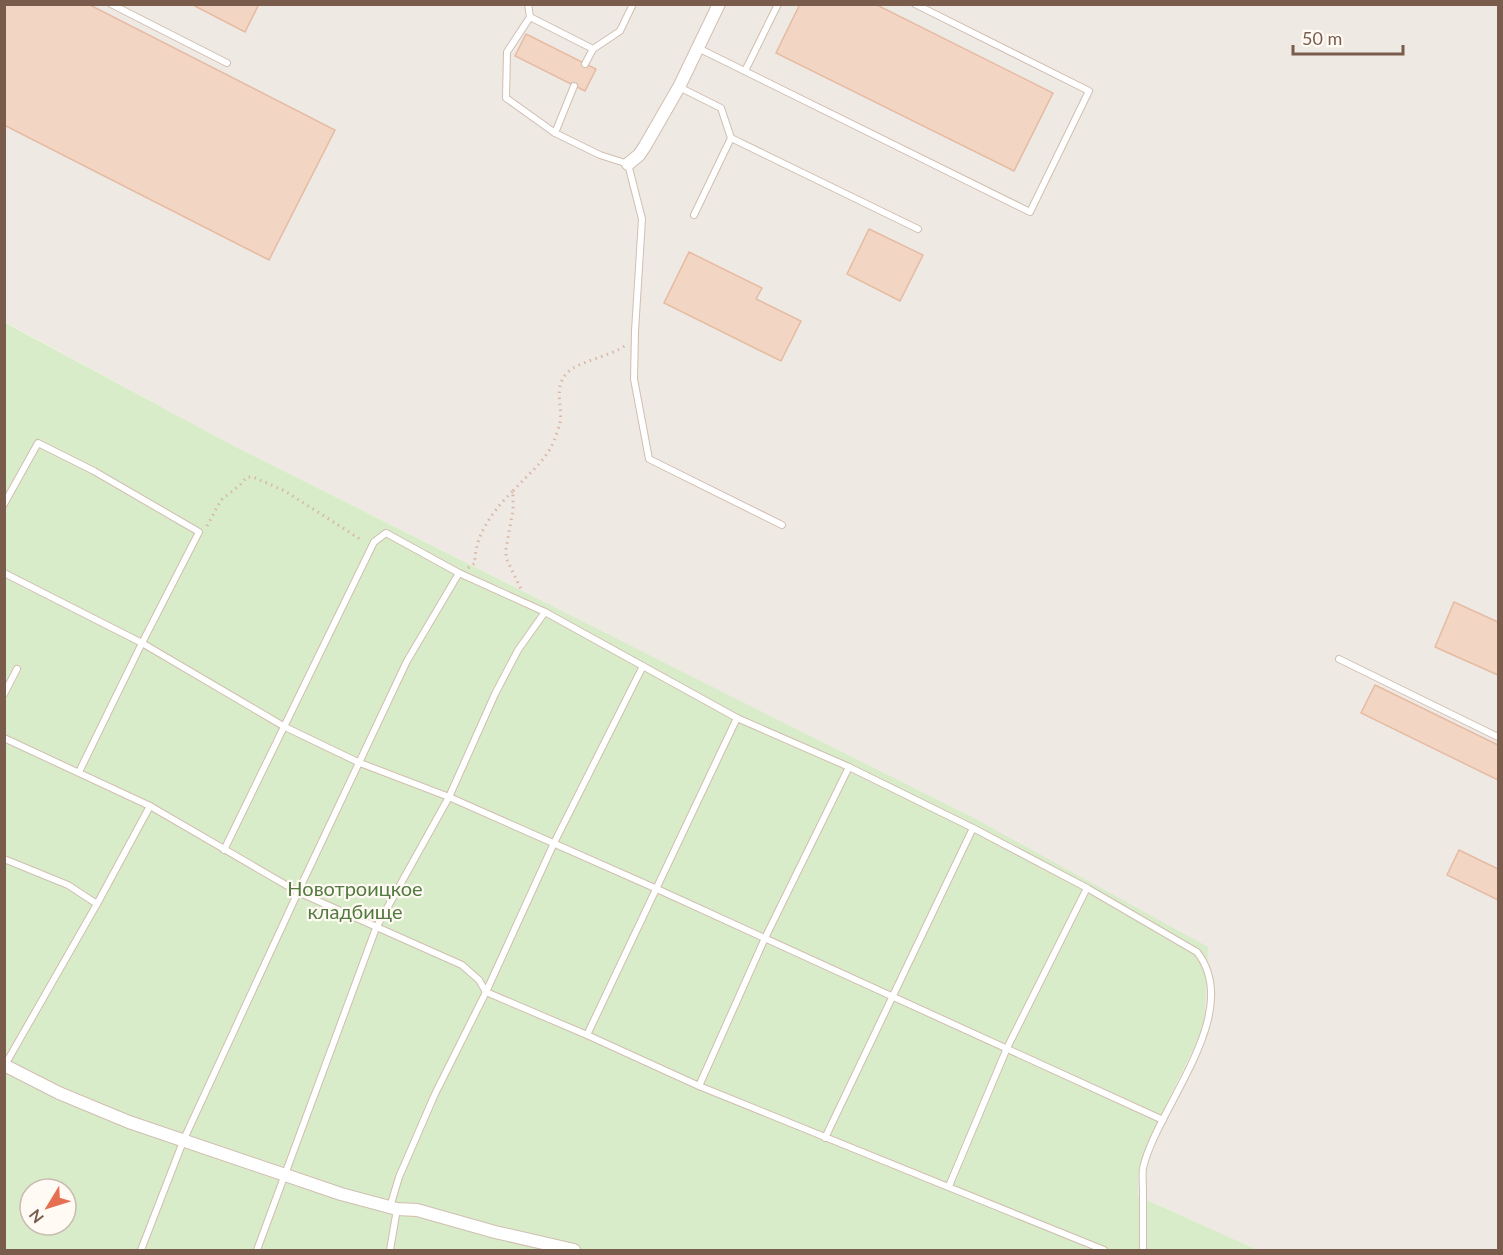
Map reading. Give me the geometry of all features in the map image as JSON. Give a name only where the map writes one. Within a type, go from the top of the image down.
[{"type":"street","points":[[628,164],[639,155],[645,146],[679,87],[719,4]]},
{"type":"street","points":[[5,1065],[59,1093],[119,1118],[341,1194],[394,1208],[417,1210],[574,1251]]},
{"type":"lane","points":[[111,4],[227,63]]},
{"type":"lane","points":[[528,4],[530,17],[507,52],[506,98],[555,134],[600,155],[628,164],[642,219],[634,379],[649,459],[782,525]]},
{"type":"lane","points":[[585,64],[593,49],[620,31],[633,4]]},
{"type":"lane","points":[[745,71],[778,4]]},
{"type":"lane","points":[[698,48],[1030,212],[1089,91],[915,4]]},
{"type":"lane","points":[[530,17],[593,49]]},
{"type":"lane","points":[[555,134],[574,86]]},
{"type":"lane","points":[[679,87],[722,108],[731,138],[694,215]]},
{"type":"lane","points":[[731,138],[918,229]]},
{"type":"lane","points":[[5,503],[38,443],[94,471],[199,532],[79,772]]},
{"type":"lane","points":[[224,850],[372,546],[386,533],[459,573],[545,612],[737,718],[849,767],[973,828],[1087,888],[1197,952],[1205,962],[1210,979],[1209,1020],[1190,1069],[1163,1120],[1143,1169],[1143,1251]]},
{"type":"lane","points":[[4,573],[142,643],[285,727],[360,763],[449,797],[554,843],[1163,1120]]},
{"type":"lane","points":[[141,1251],[184,1139],[298,892],[407,661],[459,573]]},
{"type":"lane","points":[[257,1251],[376,928],[449,797],[495,694],[518,650],[545,612]]},
{"type":"lane","points":[[1339,659],[1498,737]]},
{"type":"lane","points":[[390,1251],[399,1177],[435,1094],[486,992],[554,843],[643,666]]},
{"type":"lane","points":[[4,694],[17,669]]},
{"type":"lane","points":[[587,1035],[737,718]]},
{"type":"lane","points":[[4,738],[150,806],[298,892],[462,965],[479,980],[486,992],[699,1086],[1104,1251]]},
{"type":"lane","points":[[699,1086],[765,938],[849,767]]},
{"type":"lane","points":[[5,1065],[150,806]]},
{"type":"lane","points":[[825,1138],[973,828]]},
{"type":"lane","points":[[4,859],[68,885],[97,904]]},
{"type":"lane","points":[[949,1186],[1006,1048],[1087,888]]},
{"type":"path","points":[[459,573],[475,563],[474,550],[494,512],[544,459],[554,441],[560,422],[559,387],[564,376],[570,370],[615,353],[635,338]]},
{"type":"path","points":[[199,532],[204,532],[222,500],[248,477],[253,477],[285,491],[347,533],[372,546]]},
{"type":"path","points":[[513,491],[513,510],[506,558],[528,604]]},
{"type":"shaded area","points":[[4,5],[1498,5],[1498,1250],[1258,1250],[1138,1196],[1138,1175],[1158,1122],[1204,1027],[970,816],[234,446],[5,322]]},
{"type":"green space","name":"Новотроицкое кладбище","points":[[4,322],[234,446],[970,816],[1208,947],[1204,1027],[1158,1122],[1138,1175],[1138,1196],[1258,1250],[5,1250]]},
{"type":"building","points":[[4,4],[88,4],[335,130],[269,260],[4,125]]},
{"type":"building","points":[[191,4],[259,4],[245,32]]},
{"type":"building","points":[[800,4],[875,4],[1053,93],[1014,171],[776,53]]},
{"type":"building","points":[[526,34],[596,69],[585,91],[515,56]]},
{"type":"building","points":[[869,229],[923,255],[900,301],[847,274]]},
{"type":"building","points":[[689,252],[762,288],[756,299],[801,321],[781,361],[664,303]]},
{"type":"building","points":[[1454,602],[1498,622],[1498,675],[1435,647]]},
{"type":"building","points":[[1375,685],[1498,745],[1498,780],[1361,713]]},
{"type":"building","points":[[1459,850],[1498,869],[1498,900],[1447,875]]}]
